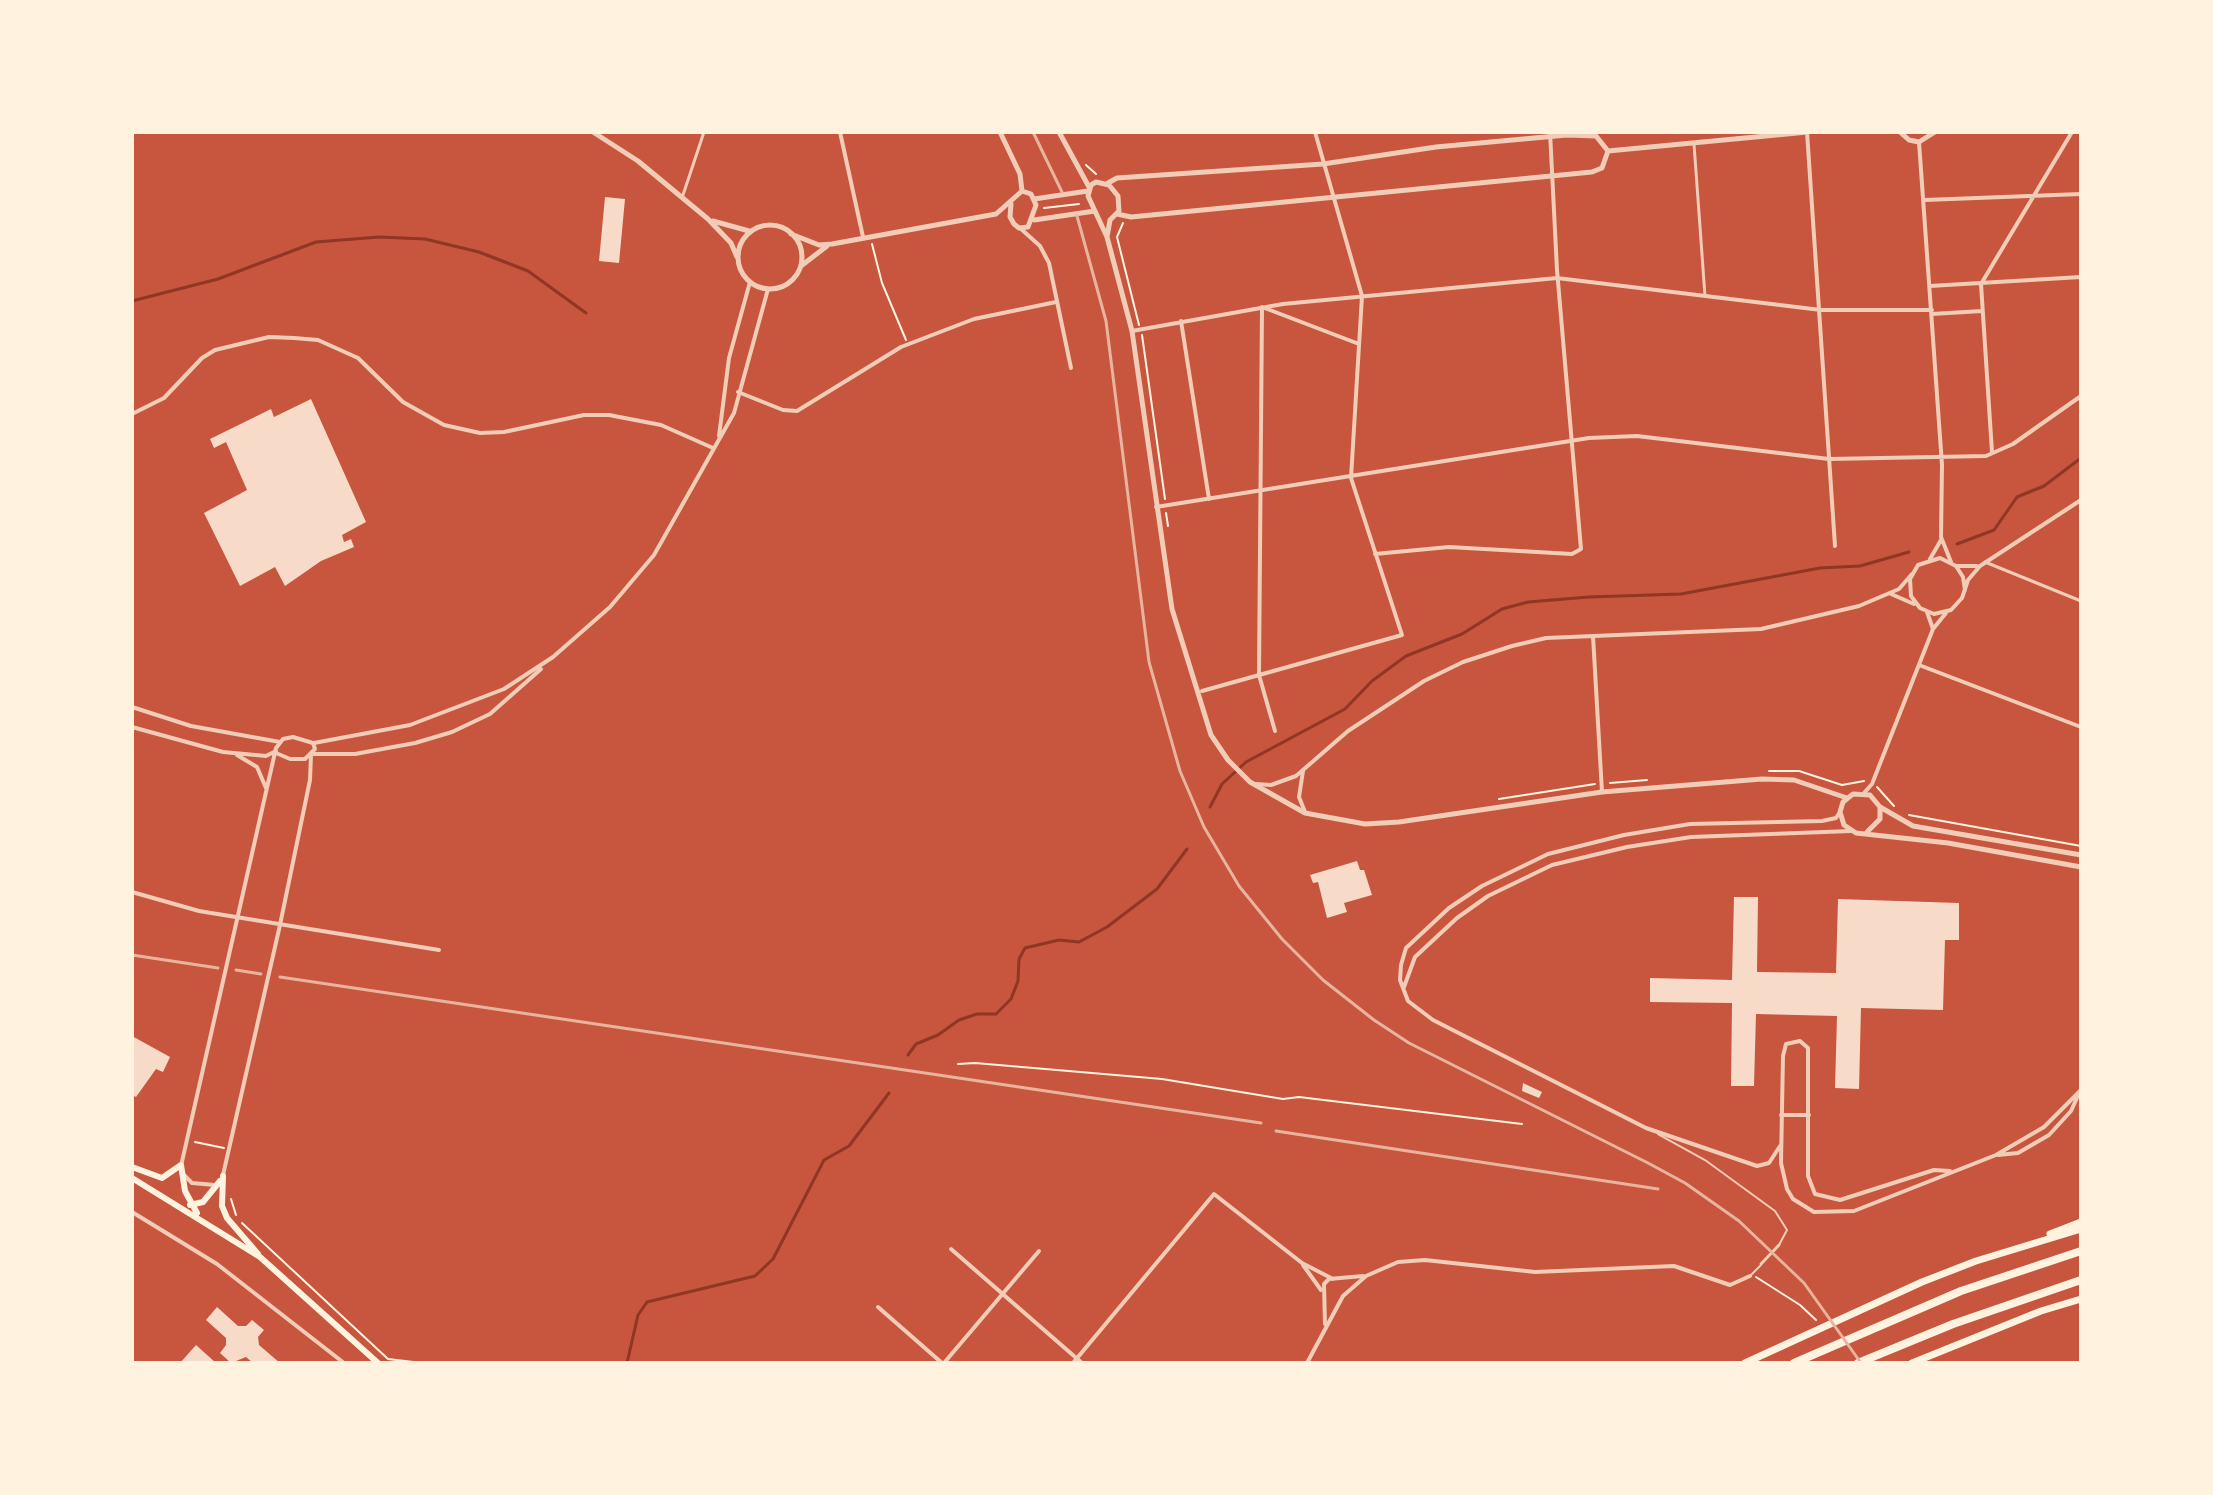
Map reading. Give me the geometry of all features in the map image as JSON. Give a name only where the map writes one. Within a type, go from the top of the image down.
[{"type":"highway","points":[[1745,1363],[1817,1324],[1841,1318],[1935,1277],[2081,1222]]},
{"type":"highway","points":[[2017,1248],[2081,1229]]},
{"type":"highway","points":[[1794,1363],[1961,1291],[2081,1251]]},
{"type":"highway","points":[[1858,1363],[2081,1280]]},
{"type":"highway","points":[[1912,1363],[2041,1311],[2081,1299]]},
{"type":"main road","points":[[132,1167],[162,1178],[181,1165]]},
{"type":"main road","points":[[181,1165],[181,1179],[191,1205],[201,1218]]},
{"type":"main road","points":[[179,1205],[191,1205],[212,1194],[223,1176]]},
{"type":"main road","points":[[223,1176],[222,1206],[227,1218],[247,1237],[260,1257]]},
{"type":"main road","points":[[132,1178],[260,1257],[378,1363]]},
{"type":"street","points":[[593,132],[638,161],[708,219],[731,243],[750,282],[768,289],[785,285],[800,267],[832,244]]},
{"type":"street","points":[[682,198],[704,132]]},
{"type":"street","points":[[840,132],[867,236]]},
{"type":"street","points":[[708,219],[739,231],[768,226],[819,245],[992,215],[1011,203],[1022,191],[1020,174],[1000,132]]},
{"type":"street","points":[[1059,132],[1083,174],[1107,237],[1132,331],[1162,558],[1184,657],[1211,735],[1244,778],[1305,813],[1330,820],[1390,823],[1602,792],[1785,778],[1847,798],[1864,793],[1872,784],[1933,629],[1948,611],[1957,606],[1982,564],[2081,500]]},
{"type":"street","points":[[1202,691],[1398,637],[1400,629],[1351,478],[1362,296],[1315,132]]},
{"type":"street","points":[[1608,151],[1807,132],[1835,546]]},
{"type":"street","points":[[1900,132],[1909,140],[1919,142],[1935,132]]},
{"type":"street","points":[[1992,453],[1981,284],[2072,132]]},
{"type":"street","points":[[1375,554],[1449,547],[1579,552],[1582,541],[1557,278],[1550,134]]},
{"type":"street","points":[[1107,183],[1117,178],[1323,164],[1550,134],[1596,136],[1608,151]]},
{"type":"street","points":[[1919,142],[1941,457],[1941,537],[1953,564],[1963,577],[1965,590]]},
{"type":"street","points":[[1694,144],[1705,296]]},
{"type":"street","points":[[1019,228],[1053,214],[1082,211],[1117,215],[1550,177],[1597,170],[1605,164],[1608,151]]},
{"type":"street","points":[[1083,174],[1107,183],[1118,196],[1117,215],[1107,237]]},
{"type":"street","points":[[1022,191],[1034,199],[1077,194],[1089,189],[1098,180]]},
{"type":"street","points":[[1925,200],[2081,194]]},
{"type":"street","points":[[1034,199],[1034,240]]},
{"type":"street","points":[[1011,203],[1011,220]]},
{"type":"street","points":[[992,215],[1011,220],[1034,240],[1049,263],[1071,368]]},
{"type":"street","points":[[738,262],[741,245],[752,231]]},
{"type":"street","points":[[791,234],[800,249],[800,267]]},
{"type":"street","points":[[1930,286],[2081,277]]},
{"type":"street","points":[[1132,331],[1262,307],[1557,278],[1821,310],[1982,311]]},
{"type":"street","points":[[719,438],[729,358],[750,282]]},
{"type":"street","points":[[223,752],[266,756],[276,752],[294,760],[311,754],[355,754],[415,743],[452,732],[501,707],[610,607],[654,555],[734,413],[768,289]]},
{"type":"street","points":[[738,392],[783,410],[797,411],[859,370],[908,344],[974,319],[1056,302]]},
{"type":"street","points":[[1262,307],[1359,344]]},
{"type":"street","points":[[1262,307],[1259,675],[1275,731]]},
{"type":"street","points":[[1181,321],[1209,499]]},
{"type":"street","points":[[132,414],[164,398],[202,358],[215,350],[269,337],[294,338],[318,340],[358,358],[403,402],[444,425],[480,433],[504,432],[584,415],[609,415],[661,425],[713,448]]},
{"type":"street","points":[[1156,507],[1572,440],[1637,436],[1829,459],[1992,453],[2039,427],[2081,396]]},
{"type":"street","points":[[1250,782],[1271,785],[1296,776],[1383,707],[1463,662],[1546,638],[1761,629],[1859,606],[1891,594],[1930,559],[1941,537]]},
{"type":"street","points":[[1930,559],[1953,564],[1982,564],[2081,601]]},
{"type":"street","points":[[1912,574],[1909,588],[1918,606]]},
{"type":"street","points":[[1891,594],[1927,612],[1948,611]]},
{"type":"street","points":[[1927,612],[1933,629]]},
{"type":"street","points":[[1593,636],[1602,792]]},
{"type":"street","points":[[132,707],[191,726],[280,742],[299,737],[313,743],[410,725],[445,714],[514,684],[553,657]]},
{"type":"street","points":[[1919,665],[2080,726],[2081,719]]},
{"type":"street","points":[[132,727],[252,762],[261,772],[267,791]]},
{"type":"street","points":[[280,742],[181,1165],[186,1179],[201,1186],[215,1184],[223,1176],[280,925],[310,780],[313,743]]},
{"type":"street","points":[[1304,769],[1299,797],[1305,813]]},
{"type":"street","points":[[1864,793],[1880,807],[1913,826],[2081,855]]},
{"type":"street","points":[[1780,1146],[1769,1163],[1757,1166],[1646,1128],[1451,1031],[1415,1007],[1400,980],[1402,958],[1422,932],[1482,886],[1548,854],[1624,835],[1690,824],[1822,821],[1836,818],[1847,798]]},
{"type":"street","points":[[1867,832],[1880,819],[1880,807]]},
{"type":"street","points":[[1840,812],[1842,821],[1851,831]]},
{"type":"street","points":[[1404,989],[1415,957],[1457,918],[1488,896],[1552,865],[1627,847],[1691,837],[1851,831],[2081,867]]},
{"type":"street","points":[[132,892],[238,918],[439,950]]},
{"type":"street","points":[[1950,1171],[1934,1170],[1850,1198],[1822,1198],[1809,1183],[1808,1048],[1800,1041],[1790,1041],[1784,1048],[1780,1146],[1787,1189],[1793,1199],[1814,1212],[1854,1211],[1996,1155],[2044,1127],[2080,1090]]},
{"type":"street","points":[[1996,1155],[2018,1153],[2049,1135],[2071,1111],[2080,1090]]},
{"type":"street","points":[[1781,1115],[1809,1115]]},
{"type":"street","points":[[1074,1361],[1214,1194],[1302,1263],[1344,1286],[1342,1298],[1307,1363]]},
{"type":"street","points":[[132,1212],[208,1258],[344,1363]]},
{"type":"street","points":[[1761,1264],[1779,1245]]},
{"type":"street","points":[[951,1249],[1074,1361],[1082,1363]]},
{"type":"street","points":[[878,1307],[943,1363],[1039,1251]]},
{"type":"street","points":[[1325,1328],[1323,1294],[1326,1281],[1366,1276],[1398,1262],[1425,1260],[1535,1272],[1674,1266],[1730,1285],[1750,1276]]},
{"type":"street","points":[[1302,1263],[1323,1294],[1334,1302],[1366,1276]]},
{"type":"lane","points":[[1646,1128],[1705,1160],[1775,1211],[1787,1230],[1779,1245]]},
{"type":"lane","points":[[1750,1276],[1761,1264]]},
{"type":"path","points":[[1080,154],[1098,180]]},
{"type":"path","points":[[1046,208],[1079,204]]},
{"type":"path","points":[[1117,215],[1117,237],[1147,357],[1169,535]]},
{"type":"path","points":[[867,236],[882,283],[908,344]]},
{"type":"path","points":[[1757,772],[1786,769],[1837,784],[1858,781],[1872,784],[1896,808]]},
{"type":"path","points":[[1489,801],[1649,780]]},
{"type":"path","points":[[1907,815],[2081,846]]},
{"type":"path","points":[[958,1064],[1162,1079],[1283,1099],[1299,1097],[1522,1124]]},
{"type":"path","points":[[189,1141],[227,1149]]},
{"type":"path","points":[[230,1196],[238,1220],[388,1359],[422,1363]]},
{"type":"path","points":[[1750,1276],[1765,1281],[1817,1324]]},
{"type":"building","points":[[605,197],[625,199],[619,263],[599,261]]},
{"type":"building","points":[[311,399],[366,522],[342,535],[344,542],[351,539],[354,547],[321,561],[285,586],[275,567],[240,586],[204,513],[247,490],[226,442],[214,448],[210,439],[271,409],[274,417]]},
{"type":"building","points":[[1357,861],[1360,870],[1364,870],[1372,895],[1344,903],[1347,912],[1327,918],[1318,882],[1313,883],[1310,875]]},
{"type":"building","points":[[1734,897],[1758,897],[1757,972],[1836,973],[1838,899],[1959,903],[1959,940],[1945,940],[1943,1010],[1861,1008],[1859,1089],[1835,1088],[1837,1016],[1756,1014],[1754,1086],[1731,1086],[1732,1003],[1650,1002],[1650,978],[1732,980]]},
{"type":"building","points":[[132,1036],[170,1057],[163,1072],[156,1069],[136,1097],[132,1095]]},
{"type":"building","points":[[1523,1083],[1542,1092],[1539,1098],[1522,1091]]},
{"type":"building","points":[[217,1307],[238,1326],[246,1326],[252,1320],[264,1330],[258,1337],[259,1345],[280,1363],[253,1363],[246,1357],[231,1363],[220,1353],[226,1345],[226,1338],[206,1320]]},
{"type":"building","points":[[196,1345],[216,1363],[180,1363]]},
{"type":"waterway","points":[[132,301],[218,279],[316,242],[379,237],[425,239],[479,252],[528,271],[586,313]]},
{"type":"waterway","points":[[1957,544],[1994,530],[2017,497],[2044,486],[2081,458]]},
{"type":"waterway","points":[[1210,807],[1222,784],[1246,762],[1345,709],[1372,681],[1406,656],[1462,634],[1502,609],[1528,602],[1681,594],[1820,568],[1860,566],[1909,552]]},
{"type":"waterway","points":[[908,1055],[916,1044],[938,1035],[959,1020],[977,1014],[996,1014],[1011,999],[1018,981],[1019,959],[1025,948],[1059,940],[1079,942],[1107,927],[1157,889],[1187,849]]},
{"type":"waterway","points":[[627,1363],[638,1315],[647,1302],[755,1276],[773,1259],[824,1160],[849,1146],[889,1093]]},
{"type":"railway","points":[[1033,132],[1062,192]]},
{"type":"railway","points":[[1077,216],[1106,321],[1149,662],[1180,771],[1204,827],[1239,886],[1282,939],[1323,980],[1374,1020],[1409,1043],[1685,1183],[1739,1221],[1804,1283],[1861,1363]]},
{"type":"railway","points":[[132,955],[218,968]]},
{"type":"railway","points":[[236,970],[261,974]]},
{"type":"railway","points":[[280,977],[1261,1123]]},
{"type":"railway","points":[[1276,1131],[1658,1189]]}]
